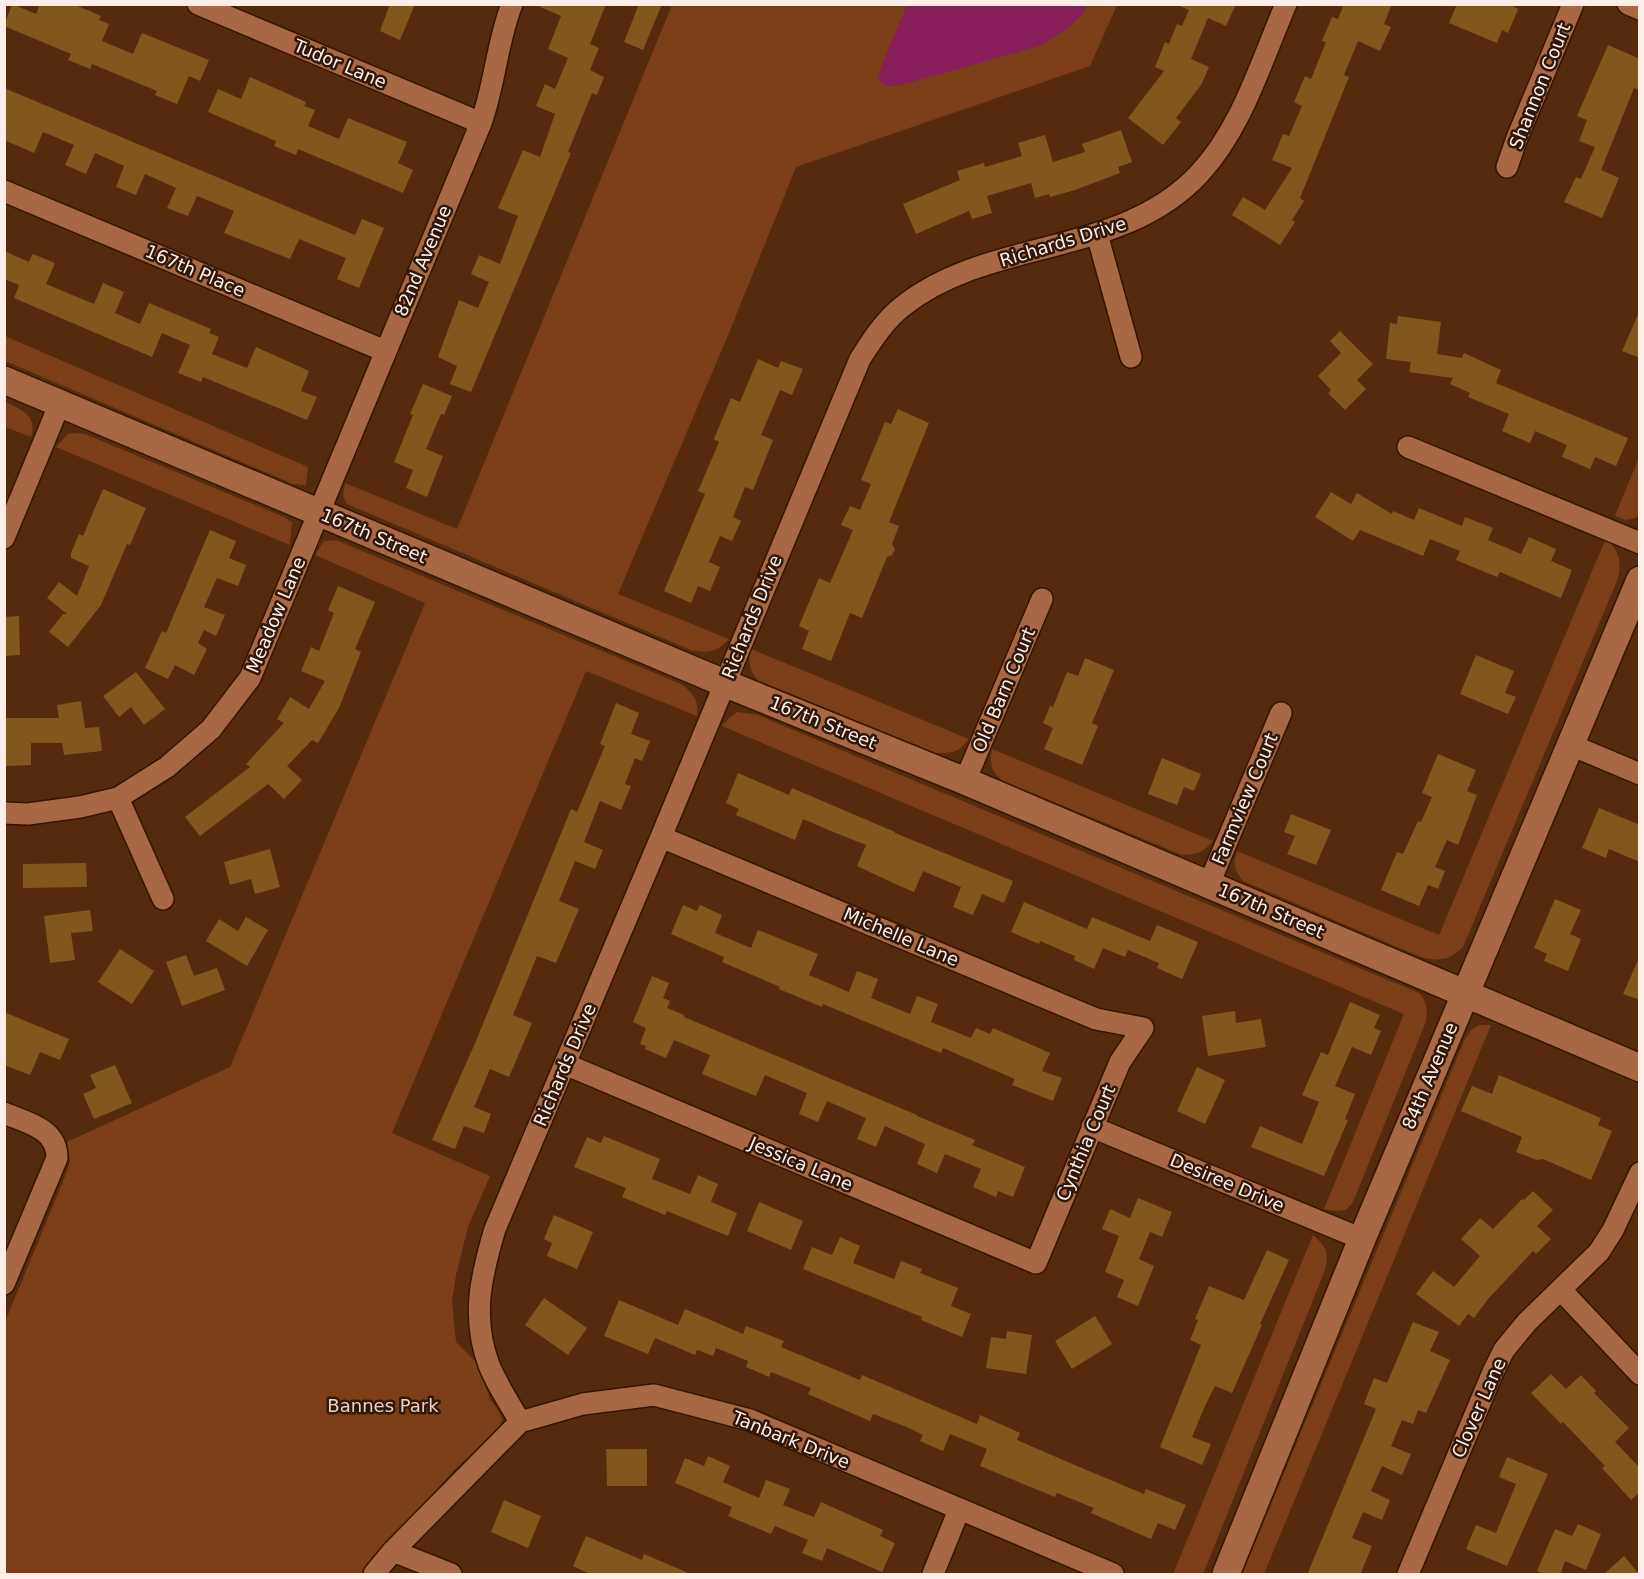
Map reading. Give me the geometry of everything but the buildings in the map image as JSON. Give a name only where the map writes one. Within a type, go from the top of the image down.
[{"type":"street","name":"Tudor Lane","points":[[198,4],[481,123]]},
{"type":"street","name":"82nd Avenue","points":[[319,513],[481,123],[491,93],[512,4]]},
{"type":"street","name":"Richards Drive","points":[[520,1422],[489,1365],[480,1325],[479,1296],[495,1229],[860,359],[886,323],[903,306],[946,279],[974,268],[1126,224],[1158,208],[1199,174],[1219,150],[1235,124],[1286,4]]},
{"type":"street","name":"Shannon Court","points":[[1507,167],[1573,4]]},
{"type":"street","points":[[1628,4],[1640,9]]},
{"type":"street","name":"167th Place","points":[[4,191],[385,351]]},
{"type":"street","points":[[1097,234],[1131,357]]},
{"type":"street","name":"167th Street","points":[[4,380],[724,683],[965,780],[1640,1068]]},
{"type":"street","points":[[4,538],[60,403]]},
{"type":"street","points":[[1408,447],[1640,543]]},
{"type":"street","name":"Meadow Lane","points":[[4,813],[28,814],[80,807],[118,798],[167,767],[211,729],[250,678],[319,513]]},
{"type":"street","name":"84th Avenue","points":[[1226,1575],[1362,1239],[1640,580]]},
{"type":"street","name":"Old Barn Court","points":[[965,780],[1042,599]]},
{"type":"street","name":"Farmview Court","points":[[1209,884],[1281,713]]},
{"type":"street","points":[[1571,745],[1640,774]]},
{"type":"street","points":[[118,798],[163,899]]},
{"type":"street","name":"Michelle Lane","points":[[661,837],[1096,1019],[1143,1028]]},
{"type":"street","name":"Cynthia Court","points":[[1036,1263],[1120,1062],[1143,1028]]},
{"type":"street","name":"Jessica Lane","points":[[565,1064],[1036,1263]]},
{"type":"street","points":[[4,1113],[40,1128],[54,1140],[57,1148],[57,1158],[4,1284]]},
{"type":"street","name":"Desiree Drive","points":[[1092,1126],[1362,1239]]},
{"type":"street","name":"Clover Lane","points":[[1412,1573],[1504,1350],[1527,1322],[1599,1252],[1618,1221],[1640,1173]]},
{"type":"street","points":[[1561,1290],[1640,1374]]},
{"type":"street","name":"Tanbark Drive","points":[[374,1575],[393,1551],[520,1422],[583,1404],[654,1395],[750,1420],[1113,1575]]},
{"type":"street","points":[[933,1575],[959,1510]]},
{"type":"street","points":[[393,1551],[450,1575]]},
{"type":"green space","points":[[672,5],[1117,5],[1090,66],[796,167],[729,333],[618,594],[729,639],[721,647],[704,652],[693,651],[347,504],[343,496],[345,483],[457,529]]},
{"type":"green space","points":[[5,336],[308,467],[306,485],[293,484],[5,361]]},
{"type":"green space","points":[[5,402],[27,414],[32,424],[31,437],[5,427]]},
{"type":"green space","points":[[68,434],[85,434],[284,517],[292,522],[290,545],[56,447]]},
{"type":"green space","points":[[1639,457],[1639,514],[1636,518],[1626,520],[1615,516]]},
{"type":"green space","points":[[1606,538],[1619,558],[1620,569],[1617,581],[1463,947],[1447,958],[1435,960],[1416,955],[1243,881],[1235,867],[1237,851],[1439,935]]},
{"type":"green space","name":"Bannes Park","points":[[336,540],[681,684],[692,694],[697,706],[697,716],[586,671],[392,1133],[490,1176],[468,1227],[452,1301],[456,1342],[476,1362],[490,1399],[502,1419],[500,1428],[453,1471],[363,1574],[5,1574],[5,1322],[66,1174],[70,1161],[67,1142],[230,1067],[425,603],[315,555],[324,541]]},
{"type":"green space","points":[[751,649],[969,739],[955,751],[935,753],[759,681],[750,666]]},
{"type":"green space","points":[[737,712],[758,715],[1419,993],[1426,1007],[1425,1024],[1353,1202],[1346,1210],[1324,1209],[1404,1014],[722,726]]},
{"type":"green space","points":[[992,749],[1213,841],[1200,852],[1182,855],[1003,781],[992,767]]},
{"type":"green space","points":[[1479,1025],[1491,1025],[1264,1574],[1242,1574],[1464,1041],[1471,1030]]},
{"type":"green space","points":[[1313,1235],[1326,1250],[1325,1270],[1204,1572],[1201,1574],[1173,1574]]},
{"type":"shaded area","points":[[907,4],[1087,5],[1081,16],[1067,29],[1040,46],[897,86],[887,86],[878,80],[882,64]]}]
